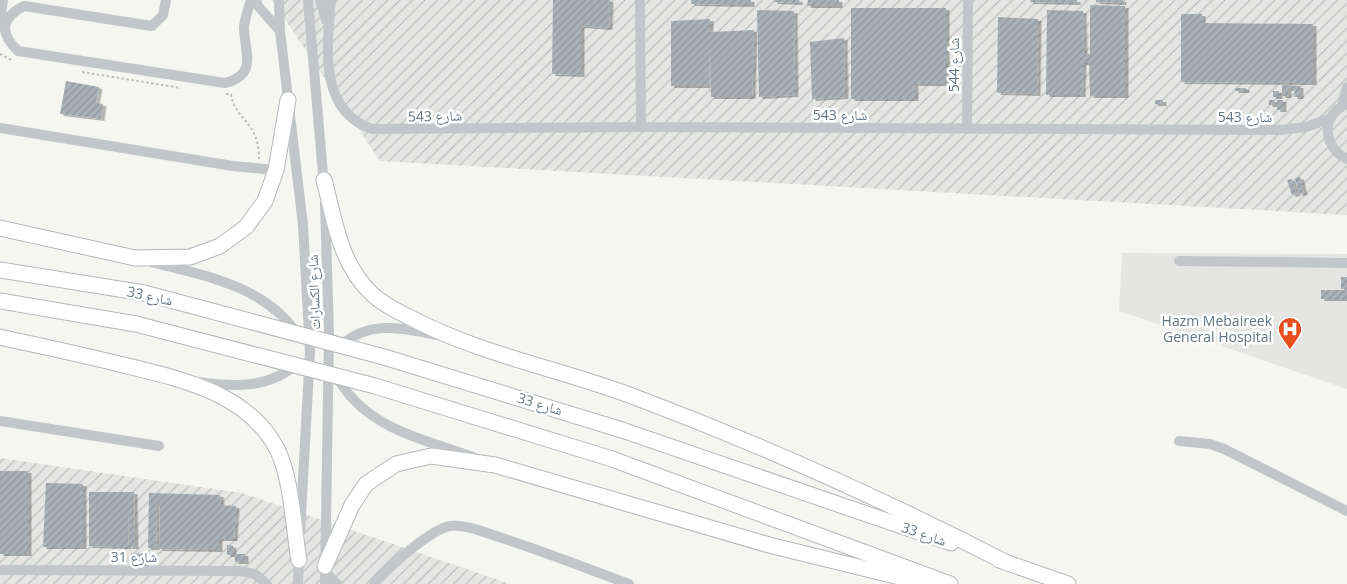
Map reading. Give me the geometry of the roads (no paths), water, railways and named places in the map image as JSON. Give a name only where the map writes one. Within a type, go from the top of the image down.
[{"type":"highway","points":[[0,228],[135,258],[190,257],[220,246],[240,232],[257,214],[269,193],[276,170],[288,100]]},
{"type":"highway","points":[[324,180],[345,257],[363,285],[388,307],[449,337],[624,393],[695,420],[870,496],[1007,562]]},
{"type":"highway","name":"شارع 33","points":[[0,270],[144,293],[393,359],[622,430],[1068,584]]},
{"type":"highway","points":[[0,301],[136,324],[375,386],[612,459],[950,584]]},
{"type":"highway","points":[[0,337],[183,379],[237,405],[256,420],[271,440],[285,474],[299,560]]},
{"type":"highway","points":[[325,569],[358,494],[375,476],[385,469],[407,460],[431,456],[495,465],[761,542],[928,584]]},
{"type":"street","points":[[3,0],[1,13],[3,30],[7,41],[18,51],[225,83],[235,80],[246,70],[248,56],[244,27],[251,0]]},
{"type":"street","points":[[3,30],[6,19],[15,10],[34,4],[152,26],[163,16],[166,0]]},
{"type":"street","points":[[256,0],[258,6],[280,31]]},
{"type":"street","name":"شارع الكسارات","points":[[279,0],[280,31],[303,225],[309,331],[314,348],[308,379],[298,584]]},
{"type":"street","name":"شارع الكسارات","points":[[308,0],[324,180],[329,334],[325,584]]},
{"type":"street","points":[[320,0],[327,24]]},
{"type":"street","points":[[327,24],[330,0]]},
{"type":"street","points":[[640,0],[641,127]]},
{"type":"street","name":"شارع 544","points":[[967,130],[968,0]]},
{"type":"street","name":"شارع 543","points":[[327,24],[332,86],[338,104],[350,118],[372,129],[641,127],[1280,130],[1306,127],[1331,118]]},
{"type":"street","points":[[1347,87],[1344,105],[1331,118],[1328,134],[1334,150],[1347,159]]},
{"type":"street","points":[[0,128],[276,170]]},
{"type":"street","points":[[135,258],[212,278],[251,294],[284,318],[328,360],[349,396],[371,416],[384,424],[495,465]]},
{"type":"street","points":[[1179,261],[1347,263]]},
{"type":"street","points":[[308,379],[344,343],[369,330],[396,327],[449,337]]},
{"type":"street","points":[[183,379],[240,386],[262,383],[292,369],[329,334]]},
{"type":"street","points":[[314,348],[320,368],[329,382]]},
{"type":"street","points":[[0,421],[159,446]]},
{"type":"street","points":[[1179,441],[1202,443],[1224,449],[1347,511]]},
{"type":"street","points":[[374,584],[399,560],[434,534],[443,528],[457,526],[530,547],[628,584]]},
{"type":"street","points":[[325,569],[337,584]]},
{"type":"street","name":"شارع 31","points":[[0,570],[240,571],[254,574],[266,582]]},
{"type":"place","name":"Hazm Mebaireek General Hospital","points":[[1290,350]]}]
